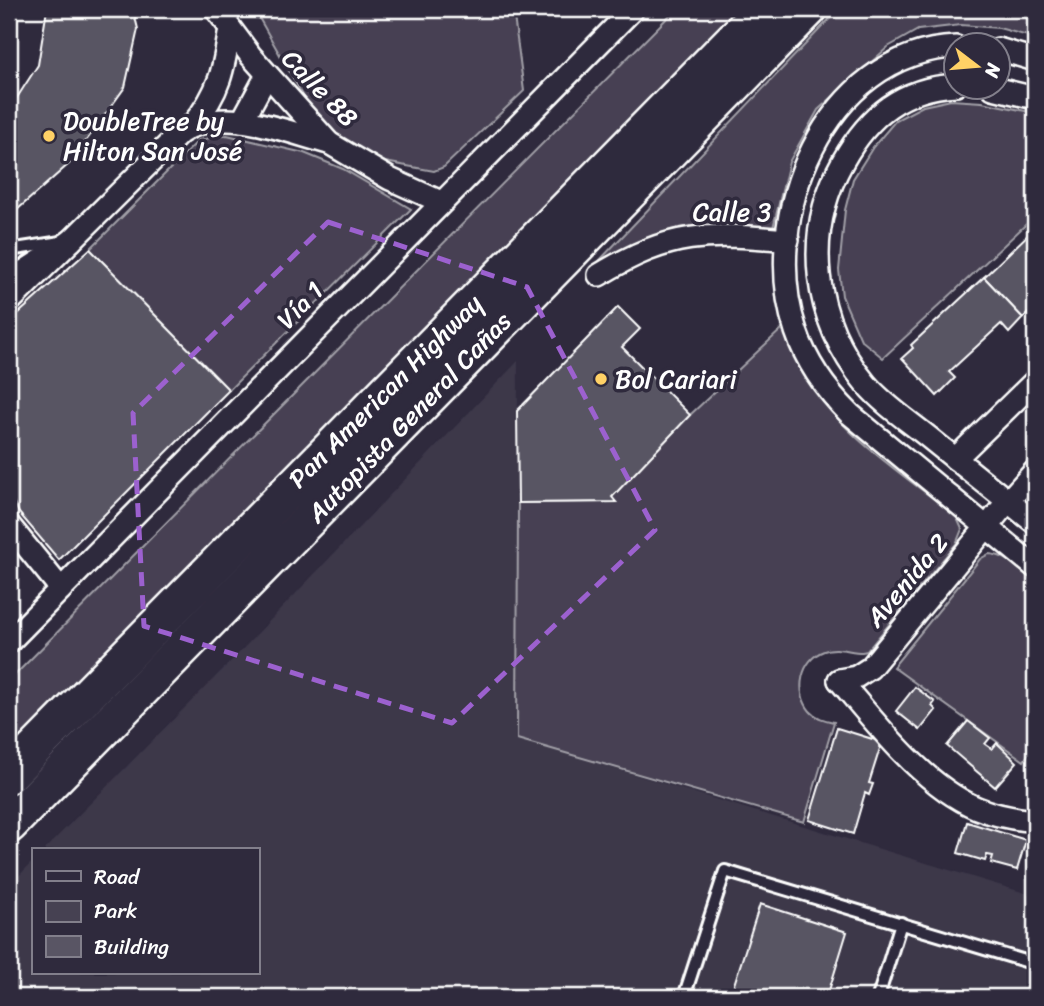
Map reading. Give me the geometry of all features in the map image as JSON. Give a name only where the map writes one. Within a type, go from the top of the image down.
[{"type":"highway","name":"Pan American Highway","points":[[9,775],[763,9]]},
{"type":"highway","name":"Autopista General Cañas","points":[[9,828],[65,767],[809,13]]},
{"type":"street","name":"Calle 88","points":[[216,9],[267,75],[329,143],[390,179],[441,202]]},
{"type":"street","name":"Vía 1","points":[[9,642],[633,9]]},
{"type":"street","points":[[9,302],[180,133],[193,124],[216,92],[224,68],[230,28]]},
{"type":"street","points":[[942,50],[912,55],[880,69],[840,105],[811,148],[803,169],[789,231],[787,289],[795,330],[825,388],[850,414],[1035,567]]},
{"type":"street","points":[[1012,53],[1035,60]]},
{"type":"street","points":[[242,121],[267,75]]},
{"type":"street","points":[[942,87],[895,101],[865,127],[835,176],[820,225],[818,272],[825,309],[840,347],[868,387],[1035,523]]},
{"type":"street","points":[[1012,93],[1035,98]]},
{"type":"street","points":[[193,124],[215,119],[242,121],[329,143]]},
{"type":"street","name":"Calle 3","points":[[599,275],[645,251],[685,238],[789,231],[820,225]]},
{"type":"street","points":[[9,281],[71,241]]},
{"type":"street","points":[[786,273],[818,272]]},
{"type":"street","points":[[955,459],[1035,381]]},
{"type":"street","name":"Avenida 2","points":[[1035,471],[870,668],[856,677],[839,680],[902,750],[945,789],[976,808],[990,813],[1035,821]]},
{"type":"street","points":[[9,526],[61,589]]},
{"type":"lane","points":[[9,250],[71,241]]},
{"type":"lane","points":[[684,997],[725,871],[1035,964]]},
{"type":"lane","points":[[878,997],[901,923]]},
{"type":"highlighted area","points":[[328,222],[527,287],[655,530],[452,723],[144,626],[133,413]]},
{"type":"shaded area","points":[[518,361],[517,739],[1035,896],[1035,997],[9,997],[9,886],[32,862],[32,974],[259,974],[259,848],[46,848],[236,656]]},
{"type":"green space","points":[[254,9],[513,9],[524,91],[444,167],[434,171],[385,162],[336,136],[306,101]]},
{"type":"green space","points":[[676,9],[750,9],[9,755],[9,681]]},
{"type":"green space","points":[[839,9],[1035,9],[1035,38],[999,28],[961,25],[918,30],[888,47],[818,110],[789,162],[773,228],[689,229],[599,261]]},
{"type":"green space","points":[[942,102],[982,102],[1035,113],[1035,216],[883,358],[861,340],[842,296],[839,270],[845,210],[853,179],[873,147],[896,120],[923,106]]},
{"type":"green space","points":[[227,135],[304,153],[343,169],[411,209],[229,390],[90,249],[199,140]]},
{"type":"green space","points":[[785,326],[803,371],[834,414],[872,451],[956,516],[962,529],[956,544],[867,651],[824,651],[816,655],[805,668],[801,686],[805,703],[815,715],[834,722],[804,822],[517,739],[518,503],[615,502],[612,497],[690,415]]},
{"type":"green space","points":[[989,554],[1008,560],[1035,582],[1035,743],[1024,761],[893,667],[980,559]]},
{"type":"building","name":"DoubleTree by Hilton San José","points":[[47,9],[133,9],[138,29],[125,87],[70,163],[9,217],[9,110],[38,65]]},
{"type":"building","points":[[1035,228],[1035,307],[1023,318],[984,277]]},
{"type":"building","points":[[90,249],[229,390],[59,560],[19,513],[9,493],[9,322]]},
{"type":"building","points":[[984,277],[1023,318],[1009,333],[1001,324],[949,372],[955,378],[937,396],[902,358],[913,348],[911,345]]},
{"type":"building","name":"Bol Cariari","points":[[618,307],[640,329],[622,347],[690,415],[612,497],[616,502],[518,503],[517,411]]},
{"type":"building","points":[[915,687],[935,702],[932,706],[936,710],[920,730],[896,711]]},
{"type":"building","points":[[968,721],[990,738],[985,744],[992,749],[997,743],[1017,762],[995,787],[947,746]]},
{"type":"building","points":[[837,728],[882,742],[869,783],[873,784],[869,795],[865,793],[853,834],[809,820]]},
{"type":"building","points":[[967,822],[1026,840],[1017,870],[991,863],[993,856],[987,855],[985,861],[958,853]]},
{"type":"building","points":[[760,904],[847,932],[827,997],[730,997]]},
{"type":"place","name":"DoubleTree by Hilton San José","points":[[49,136]]},
{"type":"place","name":"Bol Cariari","points":[[601,379]]}]
